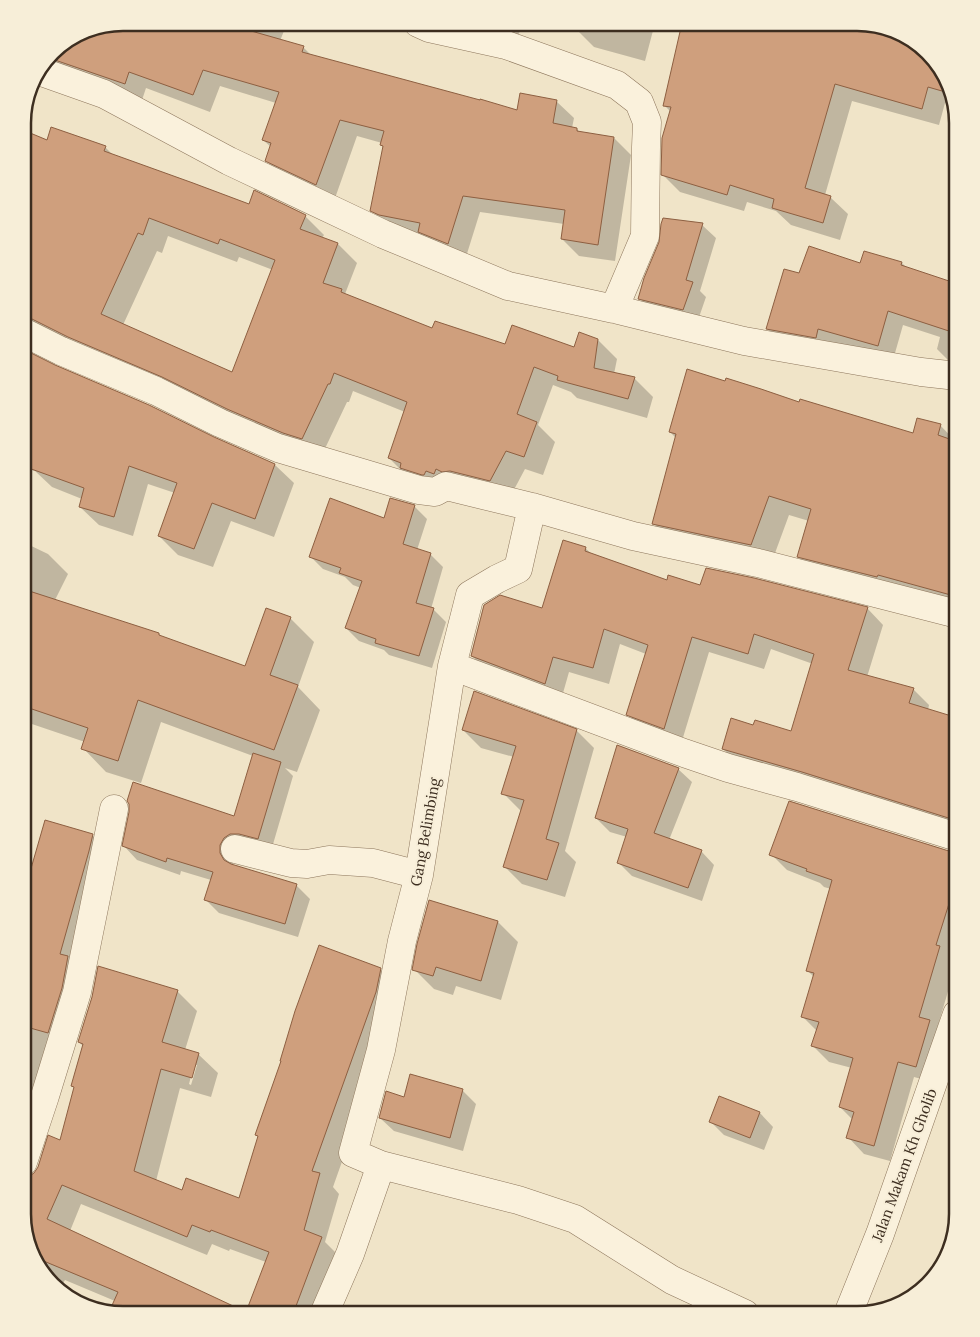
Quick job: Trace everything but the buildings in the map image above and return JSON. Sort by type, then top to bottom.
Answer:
[{"type":"street","points":[[443,31],[506,45],[617,86],[639,102],[647,122],[645,236],[614,309]]},
{"type":"street","points":[[46,74],[104,94],[237,165],[382,234],[508,286],[614,309],[744,341],[921,372],[949,375]]},
{"type":"street","points":[[31,336],[278,448],[419,490],[435,492],[446,486],[532,507],[633,536],[758,563],[949,612]]},
{"type":"street","name":"Gang Belimbing","points":[[380,1165],[353,1153],[382,1050],[402,941],[419,875],[452,666],[470,595],[518,569],[532,507]]},
{"type":"street","points":[[452,666],[710,762],[949,834]]},
{"type":"street","points":[[31,1136],[77,992],[114,809]]},
{"type":"street","points":[[235,849],[291,863],[307,864],[330,860],[373,863],[419,875]]},
{"type":"street","name":"Jalan Makam Kh Gholib","points":[[851,1306],[880,1234],[949,1039]]},
{"type":"street","points":[[327,1306],[350,1254],[380,1165],[518,1200],[575,1219],[672,1280],[728,1306]]}]
